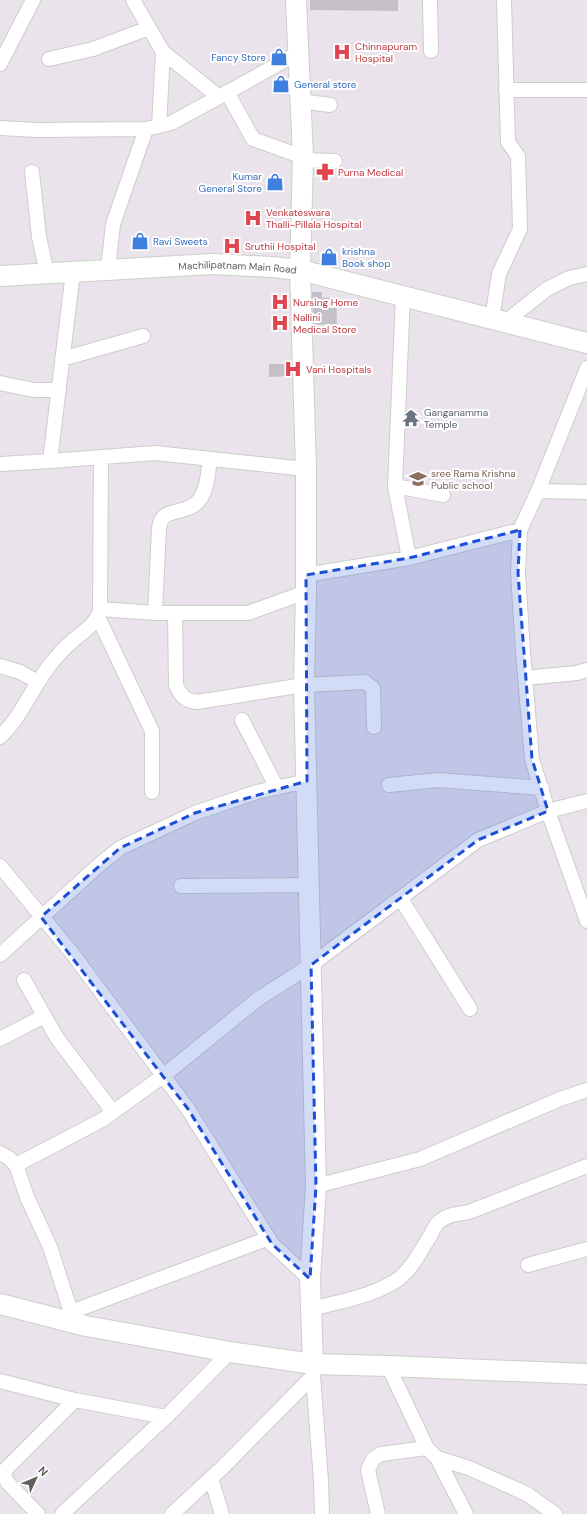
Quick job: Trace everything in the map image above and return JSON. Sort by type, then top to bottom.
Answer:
[{"type":"street","points":[[0,64],[33,0]]},
{"type":"street","points":[[133,0],[163,52],[223,94],[253,138],[302,158],[335,161]]},
{"type":"street","name":"Machilipatnam Main Road","points":[[0,276],[212,264],[300,270],[302,158],[296,0]]},
{"type":"street","points":[[430,0],[431,51]]},
{"type":"street","points":[[498,321],[499,274],[520,229],[518,156],[508,142],[504,0]]},
{"type":"street","points":[[49,59],[93,48],[149,28]]},
{"type":"street","points":[[108,270],[114,224],[152,128],[163,52]]},
{"type":"street","points":[[0,128],[38,130],[152,128],[171,123],[298,53]]},
{"type":"street","points":[[506,90],[587,90]]},
{"type":"street","points":[[300,101],[330,104]]},
{"type":"street","points":[[32,172],[39,237],[47,273]]},
{"type":"street","points":[[322,1514],[313,1370],[310,1279],[316,1186],[304,685],[306,468],[300,270],[587,343]]},
{"type":"street","points":[[50,461],[73,272]]},
{"type":"street","points":[[498,321],[547,289],[569,278],[587,274]]},
{"type":"street","points":[[403,296],[395,486],[409,558]]},
{"type":"street","points":[[62,359],[143,336]]},
{"type":"street","points":[[587,368],[538,491],[520,530],[518,573],[532,759],[548,811],[587,921]]},
{"type":"street","points":[[0,383],[34,390],[58,390]]},
{"type":"street","points":[[0,464],[155,453],[306,468]]},
{"type":"street","points":[[101,457],[99,613],[152,731],[152,792]]},
{"type":"street","points":[[155,613],[159,528],[162,519],[166,515],[189,508],[196,504],[201,498],[205,487],[210,459]]},
{"type":"street","points":[[395,486],[443,495]]},
{"type":"street","points":[[538,491],[587,492]]},
{"type":"street","points":[[99,613],[248,613],[306,584],[520,530]]},
{"type":"street","points":[[0,736],[22,711],[38,682],[52,663],[68,645],[88,629],[99,613]]},
{"type":"street","points":[[174,613],[176,685],[181,695],[189,701],[197,702],[304,685],[365,682],[370,684],[373,688],[374,727]]},
{"type":"street","points":[[0,666],[20,672],[38,682]]},
{"type":"street","points":[[525,678],[577,673],[587,670]]},
{"type":"street","points":[[242,720],[277,788]]},
{"type":"street","points":[[389,785],[438,780],[542,788]]},
{"type":"street","points":[[0,955],[99,865],[120,848],[195,813],[256,792],[307,781]]},
{"type":"street","points":[[16,1165],[102,1120],[163,1076],[258,999],[311,965],[478,840],[548,811],[587,802]]},
{"type":"street","points":[[0,866],[41,918],[72,953],[188,1109],[272,1244],[310,1279]]},
{"type":"street","points":[[181,886],[308,885]]},
{"type":"street","points":[[401,899],[470,1008]]},
{"type":"street","points":[[24,980],[57,1038],[113,1112]]},
{"type":"street","points":[[0,1039],[44,1016]]},
{"type":"street","points":[[316,1186],[420,1159],[560,1099],[587,1090]]},
{"type":"street","points":[[0,1153],[9,1158],[16,1165],[27,1197],[50,1247],[71,1312],[86,1326]]},
{"type":"street","points":[[311,1309],[366,1295],[401,1277],[415,1261],[435,1227],[440,1221],[448,1216],[469,1212],[587,1166]]},
{"type":"street","points":[[71,1312],[269,1238]]},
{"type":"street","points":[[528,1265],[587,1249]]},
{"type":"street","points":[[0,1304],[86,1326],[230,1352],[313,1370],[388,1366],[587,1374]]},
{"type":"street","points":[[62,1514],[166,1417],[230,1352]]},
{"type":"street","points":[[388,1366],[427,1448],[437,1458],[466,1514]]},
{"type":"street","points":[[172,1514],[211,1478],[313,1370]]},
{"type":"street","points":[[0,1381],[75,1400],[166,1417]]},
{"type":"street","points":[[38,1514],[8,1483],[4,1476],[6,1469],[75,1400]]},
{"type":"street","points":[[378,1514],[368,1470],[373,1458],[382,1454],[427,1448]]},
{"type":"street","points":[[437,1458],[469,1468],[527,1494],[555,1514]]},
{"type":"street","points":[[211,1478],[222,1514]]},
{"type":"highlighted area","points":[[520,530],[518,573],[532,759],[548,811],[478,840],[311,965],[316,1186],[310,1279],[272,1244],[188,1109],[41,917],[120,848],[195,813],[307,781],[306,575],[409,558]]},
{"type":"building","points":[[310,0],[398,0],[398,11],[310,10]]},
{"type":"building","points":[[312,292],[322,292],[322,298],[336,297],[337,324],[313,325]]},
{"type":"building","points":[[269,364],[291,364],[292,376],[269,377]]},
{"type":"place","name":"Chinnapuram Hospital","points":[[342,52]]},
{"type":"place","name":"Fancy Store","points":[[279,57]]},
{"type":"place","name":"General store","points":[[281,84]]},
{"type":"place","name":"Purna Medical","points":[[325,172]]},
{"type":"place","name":"Kumar General Store","points":[[275,182]]},
{"type":"place","name":"Venkateswara Thalli-Pillala Hospital","points":[[253,218]]},
{"type":"place","name":"Ravi Sweets","points":[[140,241]]},
{"type":"place","name":"Sruthii Hospital","points":[[232,246]]},
{"type":"place","name":"krishna Book shop","points":[[329,257]]},
{"type":"place","name":"Nursing Home","points":[[280,302]]},
{"type":"place","name":"Nallini Medical Store","points":[[280,323]]},
{"type":"place","name":"Vani Hospitals","points":[[293,369]]},
{"type":"place","name":"Ganganamma Temple","points":[[411,418]]},
{"type":"place","name":"sree Rama Krishna Public school","points":[[418,479]]}]
